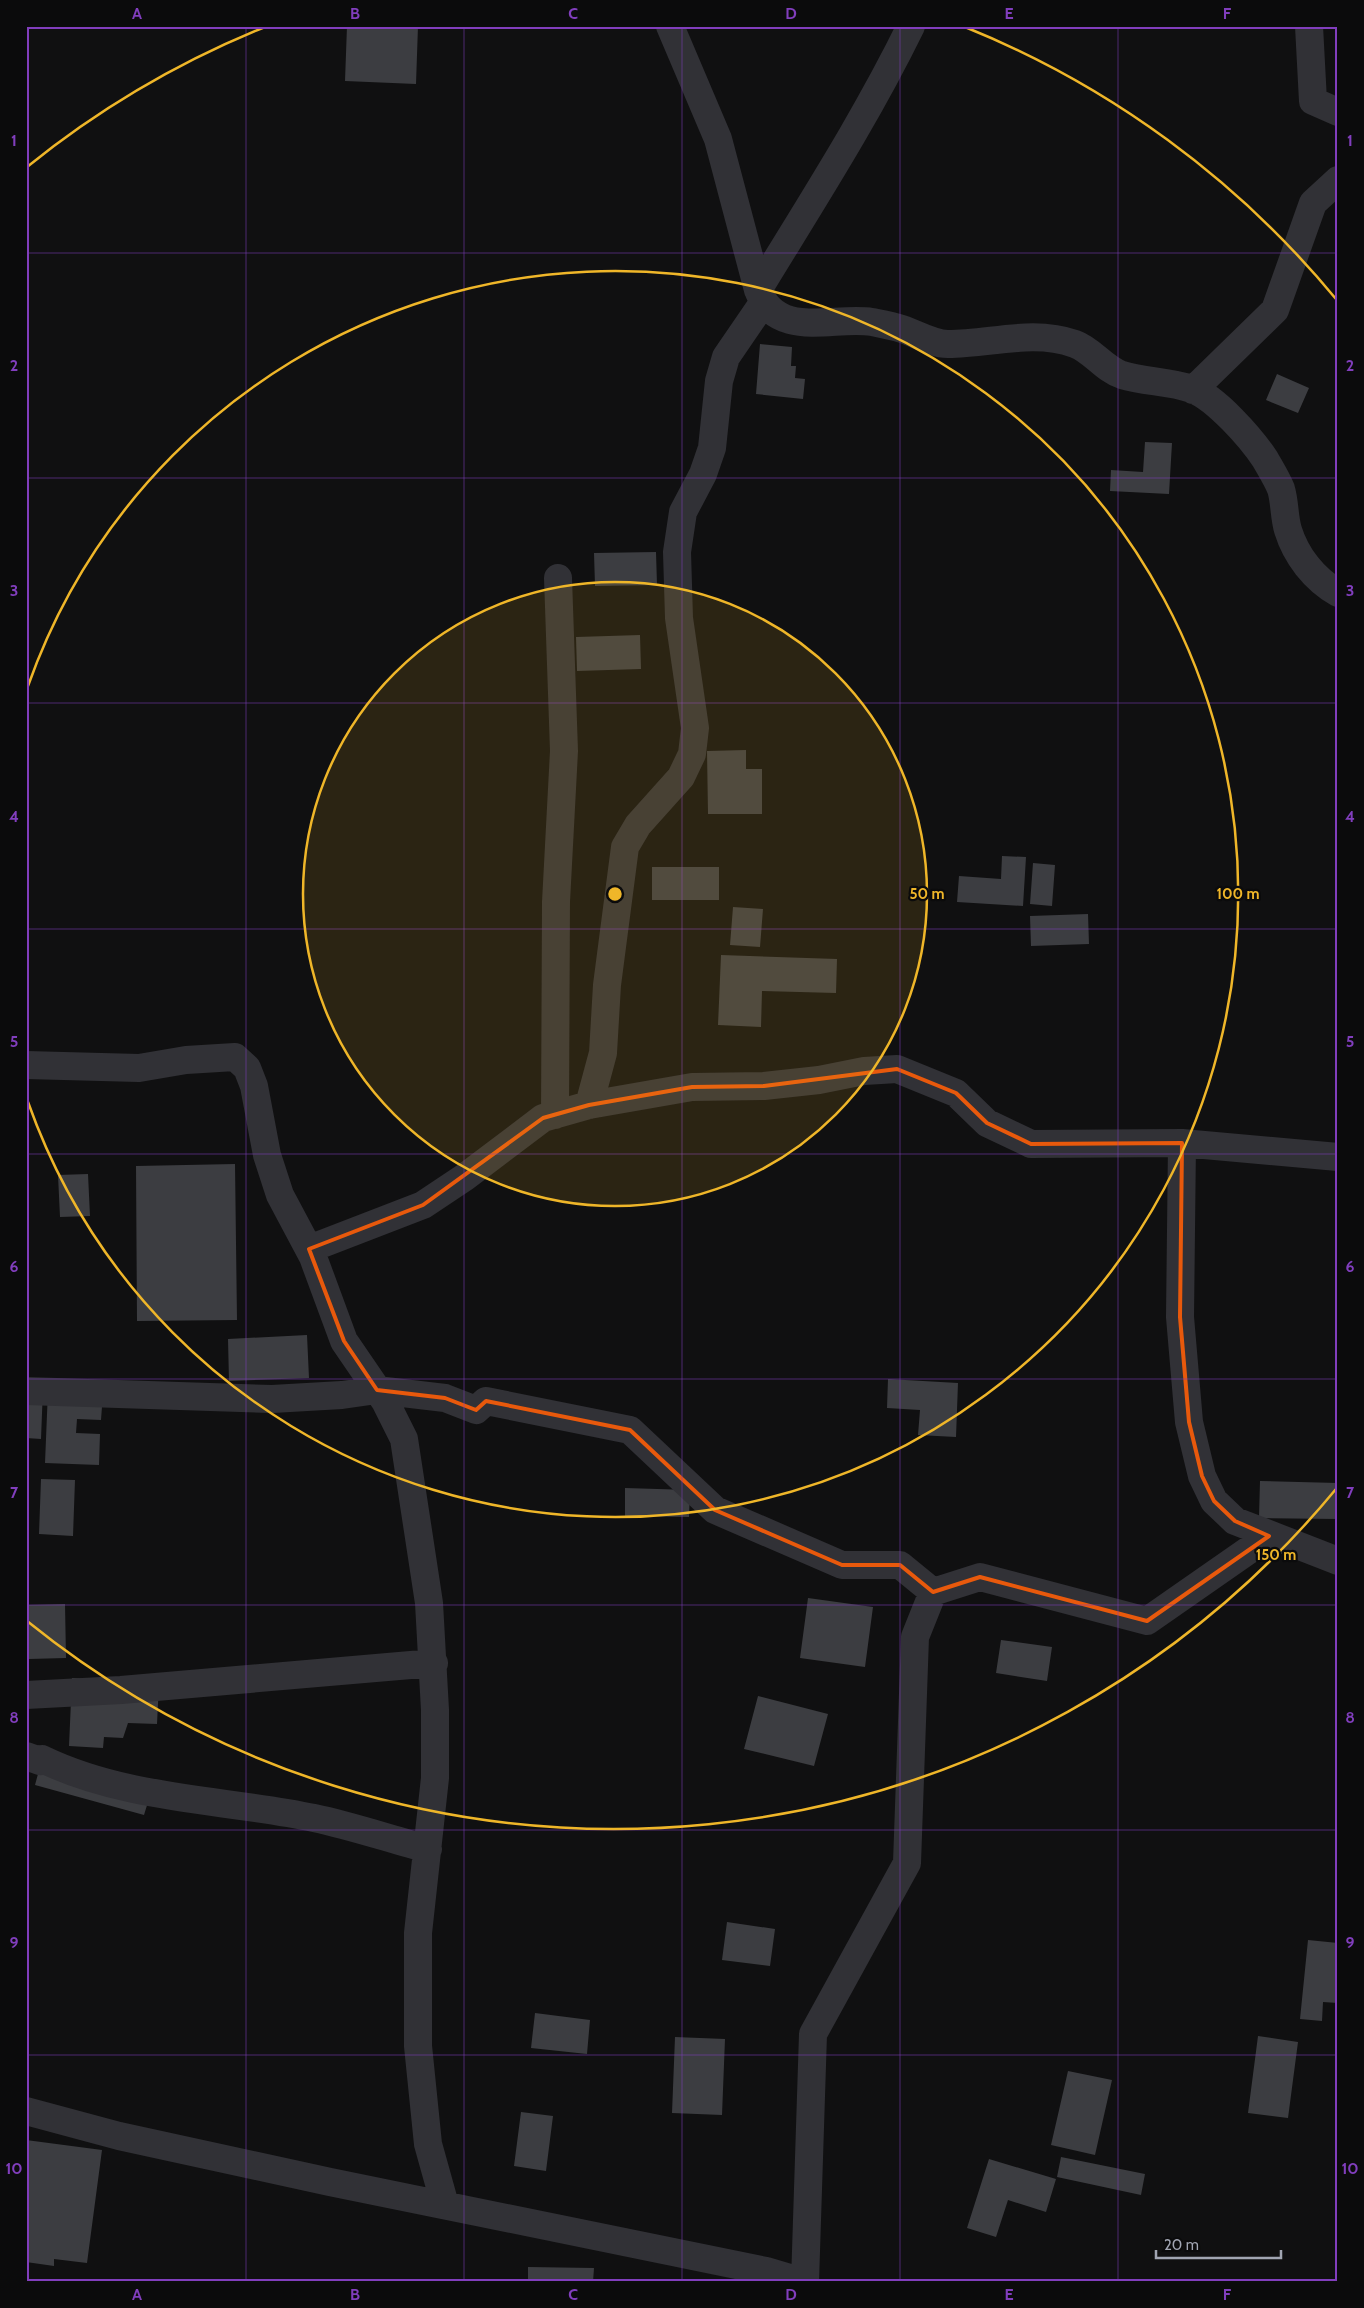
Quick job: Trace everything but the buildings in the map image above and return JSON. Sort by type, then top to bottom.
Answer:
[{"type":"street","points":[[670,26],[718,139],[761,297],[774,312],[797,322],[870,322],[902,329],[920,337],[945,344],[970,344],[1010,337],[1050,337],[1077,344],[1120,374],[1193,390],[1217,403],[1264,458],[1281,490],[1288,530],[1303,563],[1328,587],[1338,593]]},
{"type":"street","points":[[589,1105],[602,1053],[607,985],[625,847],[638,824],[681,777],[692,754],[695,728],[679,618],[677,552],[683,512],[703,474],[712,448],[719,381],[726,357],[886,77],[911,26]]},
{"type":"street","points":[[1308,26],[1314,101],[1338,112]]},
{"type":"street","points":[[1193,390],[1275,310],[1314,203],[1338,180]]},
{"type":"street","points":[[555,1115],[556,902],[564,752],[564,705],[560,665],[558,578]]},
{"type":"street","points":[[26,1065],[139,1068],[186,1060],[235,1058],[247,1068],[254,1086],[268,1155],[280,1195],[309,1249],[344,1341],[385,1401],[404,1439],[430,1603],[434,1663],[435,1778],[418,1934],[418,2046],[428,2144],[445,2205]]},
{"type":"street","points":[[309,1249],[422,1205],[465,1177],[543,1118],[589,1105],[692,1087],[764,1086],[818,1080],[864,1071],[897,1069],[956,1093],[987,1123],[1031,1144],[1182,1143],[1338,1157]]},
{"type":"street","points":[[1182,1143],[1180,1317],[1189,1422],[1202,1476],[1214,1501],[1235,1521],[1269,1536],[1338,1561]]},
{"type":"street","points":[[26,1391],[272,1399],[342,1395],[377,1390],[445,1398],[476,1410],[486,1401],[630,1430],[715,1510],[842,1566],[900,1566],[933,1592]]},
{"type":"street","points":[[933,1592],[980,1577],[1147,1621],[1269,1536]]},
{"type":"street","points":[[26,2112],[129,2138],[445,2205],[727,2272],[766,2270],[804,2282],[813,2034],[907,1862],[915,1637],[933,1592]]},
{"type":"street","points":[[26,1695],[121,1690],[434,1663]]},
{"type":"street","points":[[26,1756],[40,1761],[42,1759],[64,1770],[119,1787],[314,1818],[428,1849]]},
{"type":"highlighted area","points":[[897,1069],[956,1093],[987,1123],[1031,1144],[1182,1143],[1180,1317],[1189,1422],[1202,1476],[1214,1501],[1235,1521],[1269,1536],[1147,1621],[980,1577],[933,1592],[900,1565],[842,1565],[715,1510],[630,1430],[486,1401],[476,1410],[445,1398],[377,1390],[344,1341],[309,1249],[423,1205],[543,1118],[589,1105],[692,1087],[764,1086]]}]
